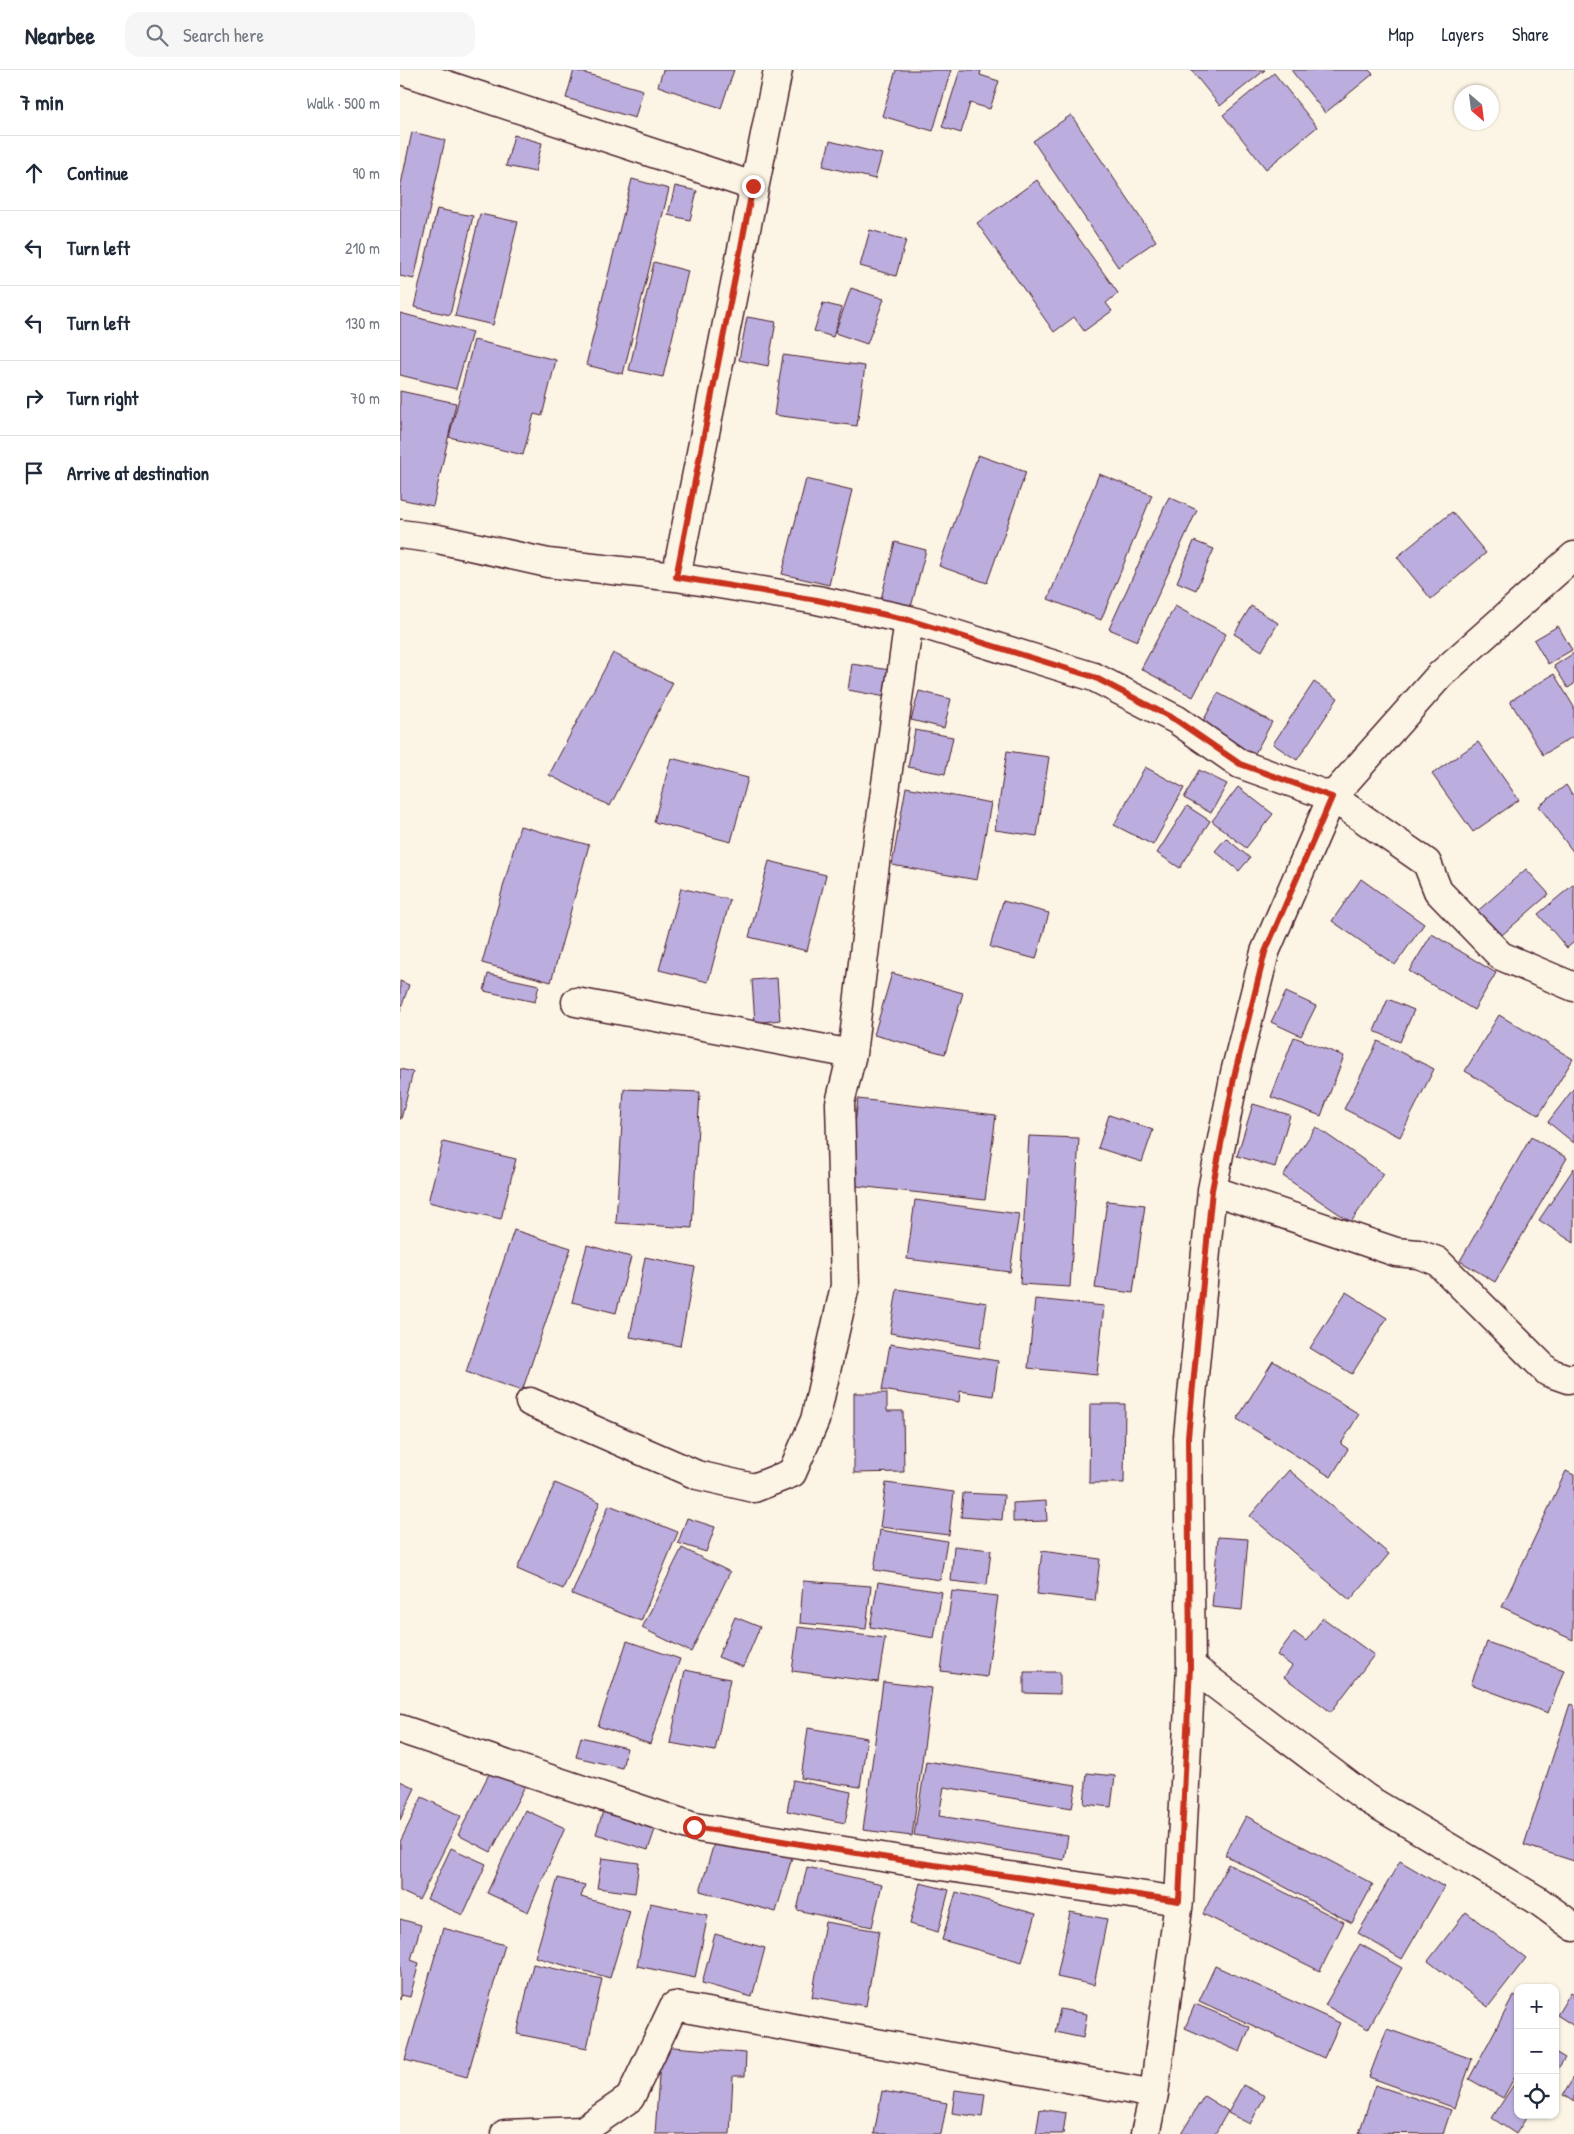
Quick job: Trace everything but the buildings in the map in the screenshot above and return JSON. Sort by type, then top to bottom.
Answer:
[{"type":"street","points":[[401,70],[753,186]]},
{"type":"street","points":[[676,577],[753,186],[778,70]]},
{"type":"street","points":[[400,534],[438,539],[548,563],[676,577],[817,600],[909,620],[1094,677],[1176,720],[1240,764],[1332,797],[1427,863],[1438,891],[1501,956],[1574,987]]},
{"type":"street","points":[[1145,2134],[1154,2094],[1179,1901],[1190,1666],[1188,1437],[1212,1190],[1235,1073],[1265,952],[1332,797],[1440,675],[1574,556]]},
{"type":"street","points":[[530,1402],[697,1475],[754,1488],[792,1473],[815,1420],[845,1286],[840,1103],[852,1054],[876,855],[909,620]]},
{"type":"street","points":[[576,1002],[852,1054]]},
{"type":"street","points":[[1212,1190],[1396,1252],[1418,1254],[1437,1261],[1548,1372],[1572,1380]]},
{"type":"street","points":[[1190,1666],[1366,1798],[1537,1900],[1574,1927]]},
{"type":"street","points":[[400,1729],[694,1827],[1179,1901]]},
{"type":"street","points":[[505,2134],[582,2131],[630,2098],[674,2006],[1154,2094]]},
{"type":"route","points":[[694,1827],[1179,1901],[1190,1666],[1188,1437],[1212,1190],[1235,1073],[1265,952],[1332,797],[1240,764],[1176,720],[1094,677],[909,620],[817,600],[676,577],[753,186]]}]
